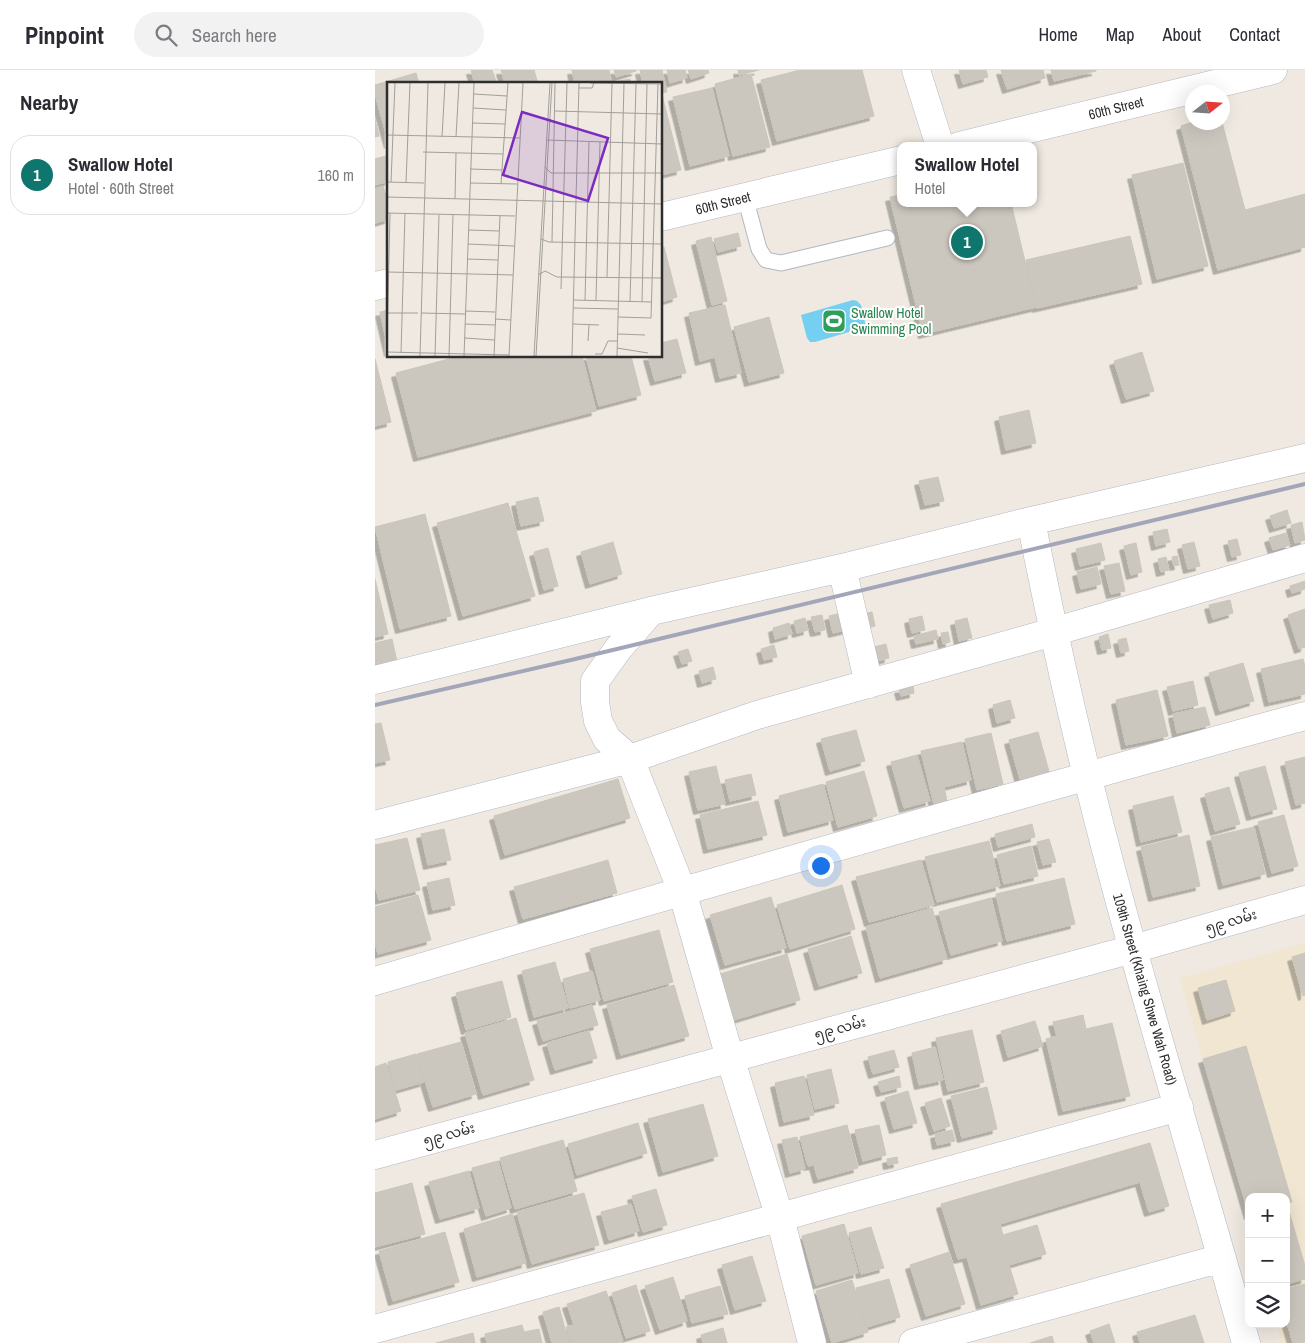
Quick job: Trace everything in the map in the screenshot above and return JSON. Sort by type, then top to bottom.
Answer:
[{"type":"street","points":[[917,70],[940,142]]},
{"type":"street","name":"60th Street","points":[[976,142],[1273,70]]},
{"type":"street","name":"60th Street","points":[[663,217],[897,161]]},
{"type":"street","points":[[375,680],[651,611],[842,568],[1031,521],[1305,458]]},
{"type":"street","name":"109th Street (Khaing Shwe Wah Road)","points":[[1031,521],[1053,632],[1087,776],[1133,949],[1246,1343]]},
{"type":"street","points":[[375,826],[630,758],[757,715],[1053,632],[1305,558]]},
{"type":"street","points":[[842,568],[869,684]]},
{"type":"street","points":[[651,611],[617,649],[595,681],[595,702],[598,721],[607,738],[630,758],[682,891],[730,1058],[780,1218],[811,1343]]},
{"type":"street","points":[[375,981],[682,891],[1305,716]]},
{"type":"street","name":"၅၉ လမ်း","points":[[375,1155],[1133,949],[1305,900]]},
{"type":"street","points":[[375,1329],[1179,1107]]},
{"type":"street","points":[[913,1343],[1222,1258]]},
{"type":"lane","points":[[745,197],[759,249],[766,260],[781,263],[887,238]]},
{"type":"shaded area","points":[[1305,943],[1305,1343],[1282,1343],[1278,1328],[1290,1328],[1290,1193],[1245,1193],[1245,1211],[1180,978]]},
{"type":"water","name":"Swallow Hotel Swimming Pool","points":[[853,300],[861,305],[866,327],[810,342],[807,338],[801,315]]},
{"type":"building","points":[[471,70],[492,70],[496,82],[474,82]]},
{"type":"building","points":[[501,70],[534,70],[537,82],[504,82]]},
{"type":"building","points":[[572,70],[609,70],[612,82],[575,82]]},
{"type":"building","points":[[614,70],[636,70],[636,71],[616,77]]},
{"type":"building","points":[[640,70],[662,70],[667,92],[663,93],[663,82],[643,82]]},
{"type":"building","points":[[667,70],[685,70],[687,78],[670,83]]},
{"type":"building","points":[[688,70],[708,70],[709,73],[691,79]]},
{"type":"building","points":[[738,70],[759,70],[739,75]]},
{"type":"building","points":[[800,70],[862,70],[874,116],[777,141],[761,80]]},
{"type":"building","points":[[959,70],[986,70],[988,77],[963,84]]},
{"type":"building","points":[[1001,70],[1043,70],[1045,78],[1007,89]]},
{"type":"building","points":[[1051,70],[1096,70],[1096,71],[1054,81]]},
{"type":"building","points":[[416,73],[418,82],[387,82],[387,137],[375,94],[375,85]]},
{"type":"building","points":[[751,74],[770,147],[733,156],[715,84]]},
{"type":"building","points":[[630,79],[631,82],[614,82]]},
{"type":"building","points":[[712,88],[729,156],[690,166],[673,97]]},
{"type":"building","points":[[663,99],[681,170],[663,174]]},
{"type":"building","points":[[375,120],[379,136],[375,137]]},
{"type":"building","points":[[1185,125],[1185,130],[1224,130],[1245,210],[1305,194],[1305,247],[1218,270],[1181,126]]},
{"type":"building","points":[[387,156],[387,182],[375,185],[375,159]]},
{"type":"building","points":[[1183,163],[1208,266],[1157,279],[1132,175]]},
{"type":"building","points":[[383,186],[387,199],[387,220],[375,223],[375,189]]},
{"type":"building","points":[[897,196],[897,207],[1012,207],[1036,307],[923,334],[890,197]]},
{"type":"building","points":[[738,233],[741,246],[718,252],[714,239]]},
{"type":"building","points":[[1130,236],[1142,284],[1037,308],[1026,260]]},
{"type":"building","points":[[711,237],[727,301],[712,305],[696,241]]},
{"type":"building","points":[[663,247],[677,297],[663,301]]},
{"type":"building","points":[[725,305],[741,373],[720,378],[715,357],[700,361],[689,313]]},
{"type":"building","points":[[387,310],[387,343],[380,312]]},
{"type":"building","points":[[769,317],[784,373],[749,382],[734,327]]},
{"type":"building","points":[[677,339],[686,373],[655,381],[649,358],[663,358],[663,342]]},
{"type":"building","points":[[1142,352],[1154,391],[1126,399],[1114,361]]},
{"type":"building","points":[[452,358],[583,358],[596,411],[418,457],[396,373]]},
{"type":"building","points":[[587,358],[632,358],[641,395],[599,406]]},
{"type":"building","points":[[375,359],[391,422],[375,426]]},
{"type":"building","points":[[1029,410],[1036,443],[1006,450],[999,417]]},
{"type":"building","points":[[938,477],[944,501],[925,505],[919,481]]},
{"type":"building","points":[[538,497],[544,521],[521,526],[516,502]]},
{"type":"building","points":[[508,503],[535,596],[463,616],[437,523]]},
{"type":"building","points":[[1287,510],[1291,523],[1274,528],[1270,516]]},
{"type":"building","points":[[425,514],[451,616],[400,629],[375,527]]},
{"type":"building","points":[[1302,522],[1305,540],[1295,543],[1291,525]]},
{"type":"building","points":[[1167,529],[1170,542],[1156,546],[1153,532]]},
{"type":"building","points":[[1286,533],[1290,545],[1273,550],[1269,538]]},
{"type":"building","points":[[1237,539],[1241,555],[1232,557],[1228,541]]},
{"type":"building","points":[[613,542],[622,574],[590,584],[581,552]]},
{"type":"building","points":[[1194,542],[1200,566],[1188,569],[1182,545]]},
{"type":"building","points":[[1101,543],[1105,560],[1080,566],[1076,549]]},
{"type":"building","points":[[1136,543],[1142,572],[1131,575],[1124,546]]},
{"type":"building","points":[[548,548],[558,586],[544,590],[534,552]]},
{"type":"building","points":[[1177,556],[1179,565],[1174,566],[1172,557]]},
{"type":"building","points":[[1166,557],[1169,570],[1161,572],[1158,559]]},
{"type":"building","points":[[1119,563],[1125,591],[1111,594],[1104,566]]},
{"type":"building","points":[[1097,567],[1101,584],[1081,589],[1077,572]]},
{"type":"building","points":[[375,579],[388,634],[375,637]]},
{"type":"building","points":[[1305,581],[1305,589],[1292,593],[1290,586]]},
{"type":"building","points":[[1230,600],[1233,613],[1213,619],[1209,605]]},
{"type":"building","points":[[1305,609],[1305,647],[1299,649],[1288,615]]},
{"type":"building","points":[[845,612],[849,629],[833,633],[829,616]]},
{"type":"building","points":[[872,612],[875,626],[863,629],[859,615]]},
{"type":"building","points":[[822,615],[825,630],[815,632],[811,617]]},
{"type":"building","points":[[922,616],[925,630],[912,633],[909,619]]},
{"type":"building","points":[[805,618],[808,630],[797,633],[794,621]]},
{"type":"building","points":[[967,618],[972,638],[959,641],[955,621]]},
{"type":"building","points":[[789,623],[792,634],[775,639],[773,628]]},
{"type":"building","points":[[936,630],[938,639],[916,644],[914,636]]},
{"type":"building","points":[[948,632],[950,642],[943,644],[941,633]]},
{"type":"building","points":[[1108,634],[1111,648],[1102,650],[1099,637]]},
{"type":"building","points":[[1126,638],[1129,651],[1121,653],[1118,640]]},
{"type":"building","points":[[392,639],[398,666],[377,671],[375,643]]},
{"type":"building","points":[[886,644],[889,658],[869,663],[866,649]]},
{"type":"building","points":[[774,645],[777,657],[764,660],[761,649]]},
{"type":"building","points":[[688,649],[692,661],[682,664],[678,652]]},
{"type":"building","points":[[1303,659],[1305,666],[1305,694],[1269,702],[1261,669]]},
{"type":"building","points":[[1243,663],[1254,701],[1220,711],[1209,673]]},
{"type":"building","points":[[713,667],[716,679],[702,683],[699,671]]},
{"type":"building","points":[[1193,681],[1198,705],[1173,711],[1167,687]]},
{"type":"building","points":[[913,686],[914,693],[901,696],[899,689]]},
{"type":"building","points":[[1157,690],[1168,736],[1126,745],[1116,700]]},
{"type":"building","points":[[1010,700],[1015,718],[997,723],[993,705]]},
{"type":"building","points":[[1205,707],[1210,725],[1177,733],[1173,714]]},
{"type":"building","points":[[381,723],[390,760],[375,763],[375,724]]},
{"type":"building","points":[[856,730],[865,761],[830,771],[821,739]]},
{"type":"building","points":[[1038,732],[1050,775],[1021,783],[1009,740]]},
{"type":"building","points":[[991,733],[1003,784],[977,790],[965,739]]},
{"type":"building","points":[[962,742],[971,780],[944,787],[947,801],[934,804],[921,751]]},
{"type":"building","points":[[917,755],[930,801],[904,808],[891,762]]},
{"type":"building","points":[[1305,757],[1305,803],[1296,805],[1285,762]]},
{"type":"building","points":[[716,766],[725,804],[698,810],[689,772]]},
{"type":"building","points":[[1265,766],[1277,809],[1251,816],[1239,773]]},
{"type":"building","points":[[864,771],[877,816],[838,827],[826,782]]},
{"type":"building","points":[[751,774],[756,795],[730,801],[725,780]]},
{"type":"building","points":[[618,779],[630,818],[505,855],[494,816]]},
{"type":"building","points":[[823,784],[833,820],[788,832],[779,796]]},
{"type":"building","points":[[1229,787],[1240,824],[1215,831],[1205,794]]},
{"type":"building","points":[[1173,796],[1182,832],[1141,842],[1133,806]]},
{"type":"building","points":[[758,801],[767,835],[708,849],[700,815]]},
{"type":"building","points":[[1284,815],[1298,866],[1272,873],[1258,822]]},
{"type":"building","points":[[1032,824],[1035,837],[998,847],[995,834]]},
{"type":"building","points":[[1254,827],[1265,874],[1223,885],[1211,837]]},
{"type":"building","points":[[444,829],[451,860],[428,865],[421,834]]},
{"type":"building","points":[[1189,835],[1200,886],[1153,897],[1141,847]]},
{"type":"building","points":[[407,838],[420,890],[379,900],[375,885],[375,845]]},
{"type":"building","points":[[1049,839],[1056,862],[1043,865],[1037,842]]},
{"type":"building","points":[[989,841],[1000,886],[937,902],[925,857]]},
{"type":"building","points":[[1031,846],[1038,876],[1004,884],[997,855]]},
{"type":"building","points":[[608,860],[617,893],[523,919],[514,887]]},
{"type":"building","points":[[921,860],[934,905],[869,922],[856,877]]},
{"type":"building","points":[[449,878],[455,905],[433,910],[427,883]]},
{"type":"building","points":[[1064,878],[1075,924],[1007,941],[996,894]]},
{"type":"building","points":[[842,885],[855,929],[790,949],[777,905]]},
{"type":"building","points":[[418,895],[431,940],[378,954],[375,942],[375,907]]},
{"type":"building","points":[[771,897],[786,948],[725,965],[710,915]]},
{"type":"building","points":[[991,898],[1002,941],[951,955],[939,912]]},
{"type":"building","points":[[932,908],[947,959],[880,978],[866,927]]},
{"type":"building","points":[[659,930],[673,982],[604,1001],[590,949]]},
{"type":"building","points":[[851,936],[862,973],[819,986],[808,949]]},
{"type":"building","points":[[1305,953],[1305,995],[1303,996],[1292,957]]},
{"type":"building","points":[[787,954],[800,1000],[734,1020],[720,974]]},
{"type":"building","points":[[555,962],[568,1008],[534,1017],[522,971]]},
{"type":"building","points":[[592,971],[600,1000],[570,1008],[563,979]]},
{"type":"building","points":[[1226,980],[1235,1011],[1207,1020],[1198,988]]},
{"type":"building","points":[[502,981],[511,1017],[466,1030],[456,993]]},
{"type":"building","points":[[674,985],[689,1036],[621,1055],[607,1005]]},
{"type":"building","points":[[592,1005],[598,1025],[543,1041],[537,1021]]},
{"type":"building","points":[[1083,1015],[1086,1029],[1112,1023],[1130,1096],[1063,1111],[1046,1039],[1057,1036],[1053,1022]]},
{"type":"building","points":[[516,1018],[534,1080],[483,1095],[465,1033]]},
{"type":"building","points":[[1035,1021],[1043,1046],[1008,1057],[1001,1031]]},
{"type":"building","points":[[972,1030],[984,1082],[948,1091],[936,1038]]},
{"type":"building","points":[[589,1031],[597,1058],[555,1070],[547,1043]]},
{"type":"building","points":[[461,1042],[476,1094],[433,1107],[417,1054]]},
{"type":"building","points":[[1246,1046],[1289,1193],[1245,1193],[1245,1201],[1203,1059]]},
{"type":"building","points":[[935,1047],[943,1080],[919,1085],[912,1053]]},
{"type":"building","points":[[894,1050],[899,1067],[873,1074],[868,1057]]},
{"type":"building","points":[[416,1054],[424,1082],[396,1090],[388,1062]]},
{"type":"building","points":[[386,1063],[401,1111],[375,1119],[375,1067]]},
{"type":"building","points":[[831,1069],[839,1103],[815,1109],[807,1075]]},
{"type":"building","points":[[804,1076],[814,1115],[784,1122],[775,1083]]},
{"type":"building","points":[[899,1076],[901,1087],[881,1092],[878,1082]]},
{"type":"building","points":[[987,1087],[997,1129],[962,1138],[951,1096]]},
{"type":"building","points":[[908,1091],[917,1123],[894,1129],[885,1098]]},
{"type":"building","points":[[941,1098],[950,1126],[934,1131],[925,1103]]},
{"type":"building","points":[[703,1104],[718,1156],[663,1172],[648,1119]]},
{"type":"building","points":[[638,1123],[647,1153],[577,1175],[568,1144]]},
{"type":"building","points":[[847,1125],[858,1168],[818,1179],[814,1165],[808,1166],[800,1137]]},
{"type":"building","points":[[879,1125],[886,1155],[863,1161],[855,1130]]},
{"type":"building","points":[[952,1130],[955,1141],[937,1145],[935,1134]]},
{"type":"building","points":[[797,1137],[805,1169],[790,1173],[782,1140]]},
{"type":"building","points":[[563,1140],[577,1191],[515,1209],[500,1158]]},
{"type":"building","points":[[1150,1143],[1169,1206],[1149,1212],[1140,1182],[1000,1224],[1003,1235],[1037,1225],[1046,1254],[1009,1265],[1018,1294],[981,1305],[967,1257],[958,1259],[941,1204]]},
{"type":"building","points":[[897,1157],[898,1163],[888,1165],[887,1159]]},
{"type":"building","points":[[498,1161],[511,1208],[486,1216],[472,1168]]},
{"type":"building","points":[[469,1171],[479,1208],[440,1219],[429,1182]]},
{"type":"building","points":[[412,1183],[425,1234],[375,1247],[375,1193]]},
{"type":"building","points":[[656,1189],[667,1225],[643,1232],[632,1196]]},
{"type":"building","points":[[584,1193],[599,1245],[532,1264],[517,1212]]},
{"type":"building","points":[[631,1204],[639,1231],[609,1240],[601,1212]]},
{"type":"building","points":[[512,1214],[526,1263],[477,1277],[464,1229]]},
{"type":"building","points":[[1290,1215],[1305,1266],[1305,1279],[1290,1283]]},
{"type":"building","points":[[844,1224],[858,1273],[816,1285],[802,1236]]},
{"type":"building","points":[[871,1227],[884,1268],[861,1274],[849,1233]]},
{"type":"building","points":[[445,1232],[459,1282],[393,1301],[379,1251]]},
{"type":"building","points":[[949,1252],[965,1304],[926,1316],[910,1265]]},
{"type":"building","points":[[752,1256],[766,1301],[735,1310],[722,1265]]},
{"type":"building","points":[[673,1277],[687,1321],[660,1330],[645,1286]]},
{"type":"building","points":[[889,1279],[900,1317],[867,1327],[856,1288]]},
{"type":"building","points":[[852,1280],[868,1332],[832,1343],[816,1291]]},
{"type":"building","points":[[1305,1284],[1305,1342],[1293,1343],[1288,1328],[1290,1328],[1290,1288]]},
{"type":"building","points":[[636,1285],[650,1331],[626,1338],[612,1293]]},
{"type":"building","points":[[720,1286],[728,1314],[692,1323],[685,1296]]},
{"type":"building","points":[[606,1291],[623,1341],[616,1343],[571,1343],[566,1327],[574,1325],[567,1304]]},
{"type":"building","points":[[559,1307],[569,1343],[552,1343],[543,1312]]},
{"type":"building","points":[[1195,1315],[1204,1343],[1140,1343],[1137,1332]]},
{"type":"building","points":[[1109,1324],[1115,1343],[1094,1343],[1090,1331]]},
{"type":"building","points":[[522,1325],[524,1332],[539,1329],[542,1343],[487,1343],[485,1334]]},
{"type":"building","points":[[723,1328],[727,1343],[703,1343],[701,1335]]},
{"type":"building","points":[[473,1333],[475,1343],[436,1343]]},
{"type":"building","points":[[1052,1336],[1054,1343],[1030,1343]]},
{"type":"railway","points":[[375,705],[571,660],[1305,484]]},
{"type":"place","name":"Swallow Hotel","points":[[967,242]]},
{"type":"place","name":"Swallow Hotel Swimming Pool","points":[[834,321]]}]
